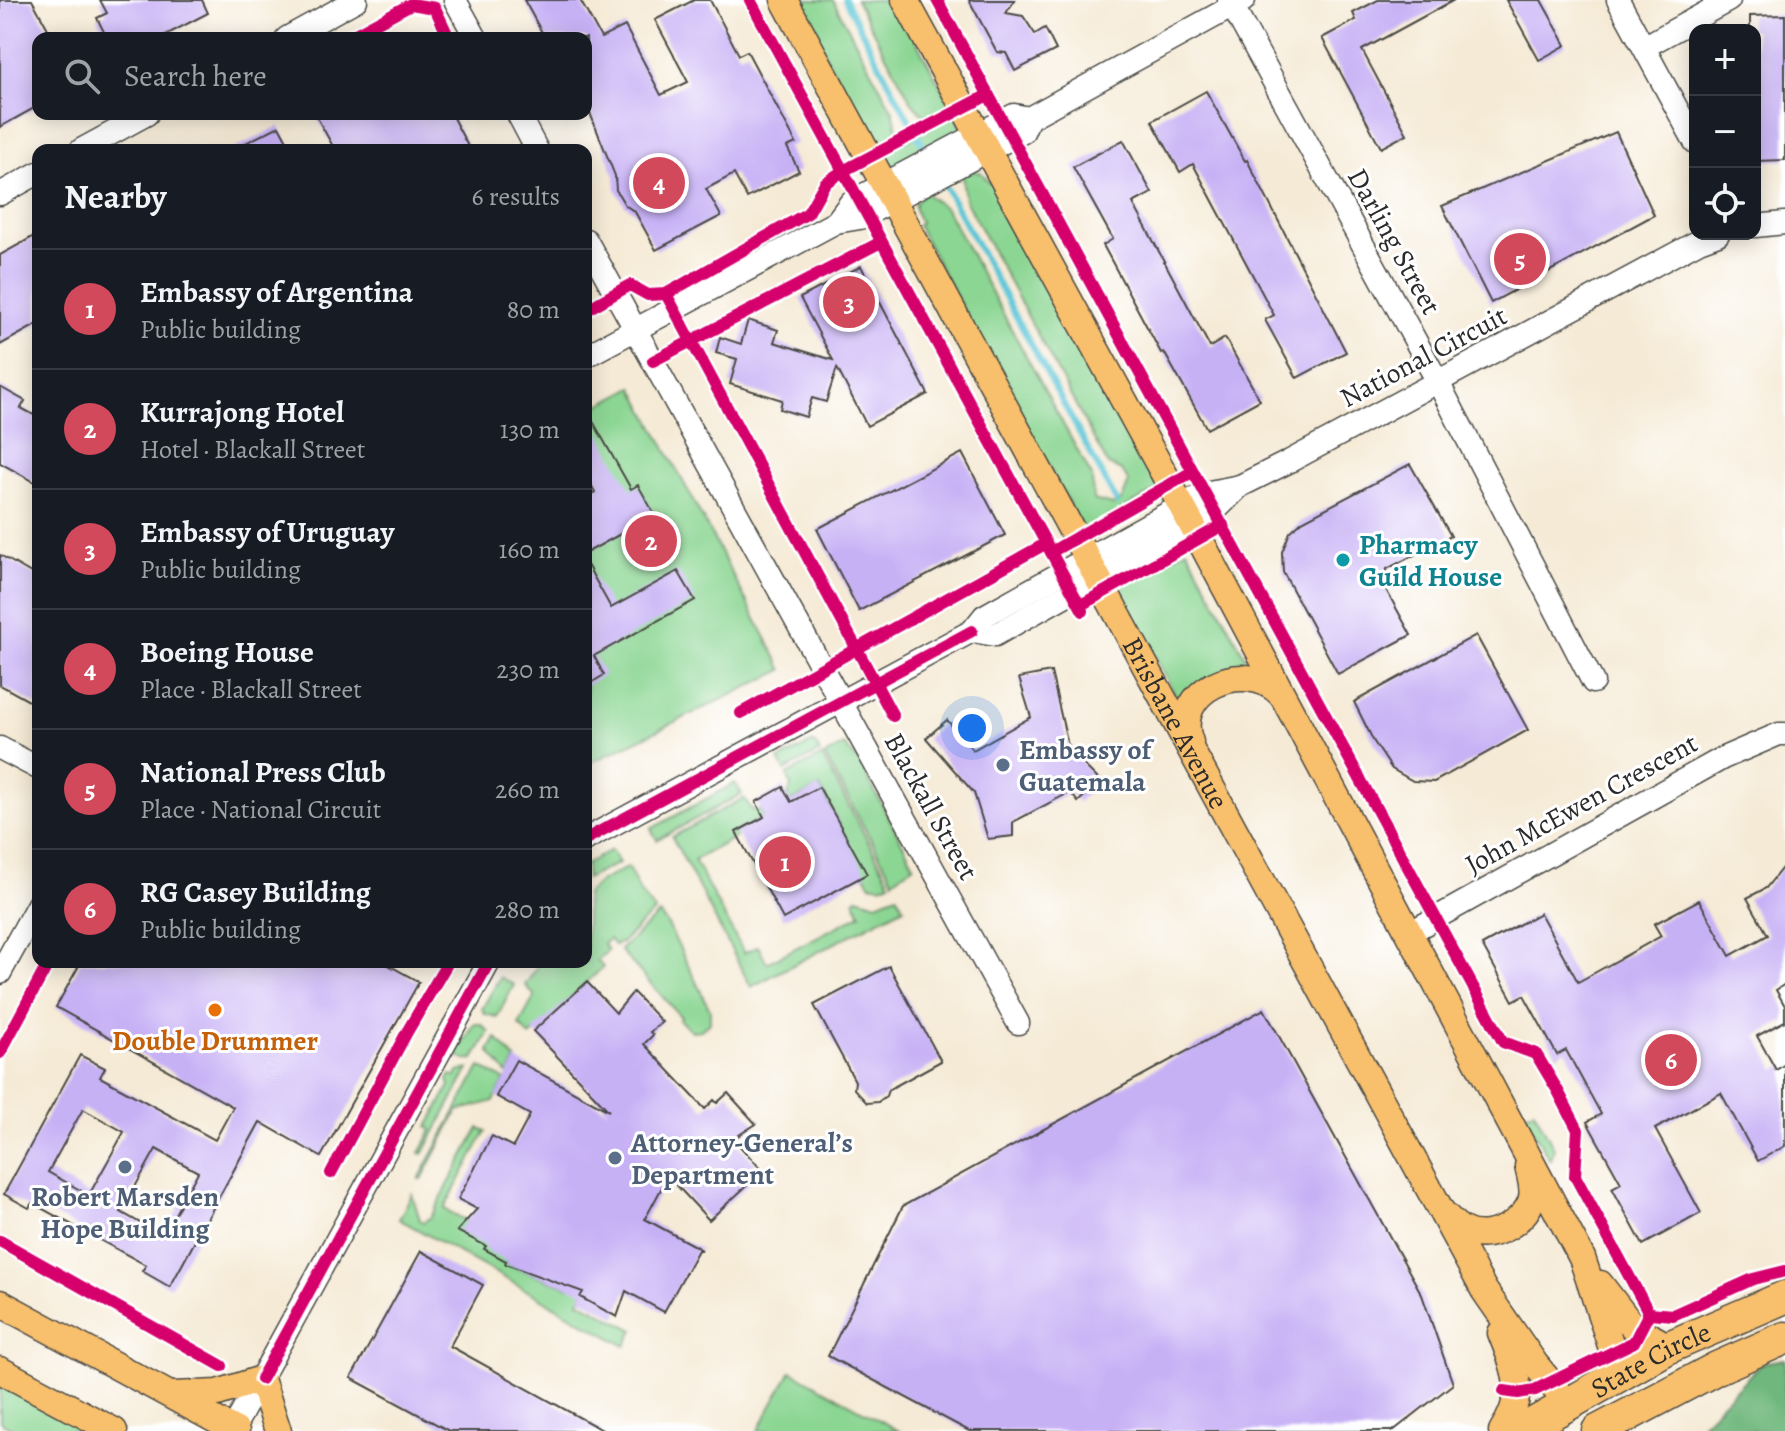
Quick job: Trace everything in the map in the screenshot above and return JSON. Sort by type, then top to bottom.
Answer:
[{"type":"highway","name":"State Circle","points":[[1521,1431],[1669,1347],[1785,1297]]},
{"type":"highway","name":"State Circle","points":[[1598,1431],[1717,1368],[1785,1338]]},
{"type":"highway","points":[[1620,1373],[1633,1411]]},
{"type":"highway","name":"Brisbane Avenue","points":[[1567,1403],[1586,1431]]},
{"type":"main road","name":"Brisbane Avenue","points":[[784,0],[1484,1290],[1530,1357],[1567,1403]]},
{"type":"main road","points":[[905,0],[1186,515],[1582,1258],[1628,1322],[1669,1347]]},
{"type":"main road","points":[[1194,752],[1188,736],[1189,718],[1196,701],[1208,688],[1233,677],[1251,677],[1268,683],[1282,695]]},
{"type":"main road","points":[[1441,1211],[1463,1231],[1473,1234],[1491,1233],[1515,1221],[1527,1208],[1532,1194],[1525,1151]]},
{"type":"main road","points":[[1582,1258],[1620,1373]]},
{"type":"main road","points":[[1484,1290],[1515,1370],[1518,1386],[1515,1407],[1502,1431]]},
{"type":"main road","points":[[0,1303],[234,1430]]},
{"type":"main road","points":[[0,1370],[114,1431]]},
{"type":"main road","points":[[169,1395],[218,1393],[261,1379],[278,1431]]},
{"type":"street","points":[[298,32],[356,0]]},
{"type":"street","points":[[455,0],[473,32]]},
{"type":"street","points":[[1618,0],[1689,131]]},
{"type":"street","points":[[1644,47],[1729,0]]},
{"type":"street","points":[[592,353],[836,222],[860,218],[889,192],[983,143],[1014,115],[1029,118],[1235,2]]},
{"type":"street","name":"Darling Street","points":[[1235,2],[1438,382],[1593,682]]},
{"type":"street","points":[[92,144],[136,120]]},
{"type":"street","points":[[521,120],[534,144]]},
{"type":"street","points":[[0,194],[32,176]]},
{"type":"street","points":[[1761,225],[1785,223]]},
{"type":"street","name":"National Circuit","points":[[592,836],[972,631],[984,616],[1093,567],[1186,515],[1204,493],[1240,486],[1702,240]]},
{"type":"street","name":"Blackall Street","points":[[592,251],[1018,1023]]},
{"type":"street","name":"John McEwen Crescent","points":[[1409,933],[1723,758],[1785,734]]},
{"type":"street","points":[[0,748],[32,765]]},
{"type":"street","points":[[0,973],[32,915]]},
{"type":"street","points":[[234,1430],[486,968]]},
{"type":"green space","points":[[796,0],[833,0],[893,111],[900,139],[877,152]]},
{"type":"green space","points":[[856,0],[894,0],[954,111],[930,123],[911,101]]},
{"type":"green space","points":[[955,114],[965,133],[895,168],[888,167],[879,155]]},
{"type":"green space","points":[[982,173],[989,183],[992,181],[1159,489],[1084,531],[917,225],[920,222],[915,206],[925,193],[946,209],[1092,477],[1093,500],[1113,505],[1122,500],[1129,482],[1122,471],[1108,465],[965,200],[962,174]]},
{"type":"green space","points":[[633,387],[783,670],[592,762],[592,409]]},
{"type":"green space","points":[[1161,493],[1160,502],[1092,539],[1085,535]]},
{"type":"green space","points":[[1187,549],[1253,671],[1183,709],[1117,587]]},
{"type":"green space","points":[[814,742],[820,752],[785,771],[779,760]]},
{"type":"green space","points":[[844,745],[859,762],[914,865],[893,880],[825,756]]},
{"type":"green space","points":[[822,756],[890,882],[881,886],[870,884],[820,787],[791,802],[787,775]]},
{"type":"green space","points":[[735,783],[742,794],[657,840],[651,829]]},
{"type":"green space","points":[[744,798],[752,810],[761,811],[764,817],[694,860],[744,953],[758,946],[767,963],[861,914],[854,900],[857,897],[877,903],[897,895],[904,907],[751,987],[672,837]]},
{"type":"green space","points":[[611,850],[619,863],[592,876],[592,861]]},
{"type":"green space","points":[[628,867],[640,892],[655,911],[621,943],[614,945],[609,939],[603,944],[608,950],[597,961],[603,967],[530,1036],[519,1025],[535,996],[525,985],[537,968],[592,968],[592,889]]},
{"type":"green space","points":[[659,914],[668,925],[710,1010],[710,1022],[701,1030],[692,1031],[679,1020],[681,1017],[620,950]]},
{"type":"green space","points":[[500,977],[514,985],[497,1017],[485,1014],[482,1009]]},
{"type":"green space","points":[[474,1024],[481,1024],[489,1032],[474,1059],[465,1060],[457,1055]]},
{"type":"green space","points":[[496,1038],[516,1060],[508,1075],[489,1051]]},
{"type":"green space","points":[[480,1067],[505,1080],[494,1101],[458,1111],[422,1179],[419,1179]]},
{"type":"green space","points":[[469,1069],[423,1154],[420,1153],[432,1130],[428,1127],[450,1086],[448,1080],[451,1075],[456,1077],[458,1072]]},
{"type":"green space","points":[[1534,1110],[1554,1148],[1550,1160],[1524,1115]]},
{"type":"green space","points":[[479,1128],[486,1131],[444,1209],[467,1221],[521,1234],[505,1264],[569,1287],[587,1284],[579,1301],[634,1330],[626,1346],[399,1219],[412,1194],[420,1220],[423,1222],[431,1217]]},
{"type":"green space","points":[[1785,1359],[1785,1431],[1694,1431],[1762,1363]]},
{"type":"green space","points":[[791,1371],[899,1431],[758,1431]]},
{"type":"green space","points":[[0,1383],[87,1431],[17,1431],[0,1422]]},
{"type":"building","points":[[0,0],[32,0],[50,32],[32,32],[32,109],[0,127]]},
{"type":"building","points":[[100,0],[202,0],[208,13],[172,32],[104,32],[97,18],[107,13]]},
{"type":"building","points":[[524,0],[580,0],[601,38],[625,26],[661,95],[688,82],[655,20],[694,0],[710,0],[739,55],[747,51],[796,143],[787,147],[799,171],[747,198],[734,174],[706,189],[721,216],[656,250],[635,212],[625,205],[616,190],[615,176],[592,118],[592,32],[542,32]]},
{"type":"building","points":[[969,0],[1015,0],[1006,13],[1023,16],[1035,34],[1045,28],[1056,50],[1015,71],[1006,53],[997,52]]},
{"type":"building","points":[[1378,0],[1454,0],[1362,50],[1407,134],[1381,148],[1322,38],[1356,20],[1353,13]]},
{"type":"building","points":[[1506,0],[1541,0],[1566,45],[1539,60]]},
{"type":"building","points":[[1785,15],[1785,160],[1761,161],[1761,24],[1750,24],[1750,16]]},
{"type":"building","points":[[1206,91],[1247,160],[1346,352],[1297,378],[1265,320],[1274,315],[1193,164],[1180,172],[1152,121]]},
{"type":"building","points":[[318,120],[454,120],[467,144],[332,144]]},
{"type":"building","points":[[279,126],[289,144],[244,144]]},
{"type":"building","points":[[1616,132],[1654,215],[1491,303],[1442,206]]},
{"type":"building","points":[[1123,140],[1152,193],[1133,203],[1210,347],[1225,338],[1260,400],[1207,429],[1164,352],[1161,353],[1103,245],[1113,239],[1073,167]]},
{"type":"building","points":[[32,237],[32,327],[0,345],[0,255]]},
{"type":"building","points":[[861,266],[928,394],[867,426],[837,368],[826,402],[812,398],[806,417],[780,409],[782,400],[730,384],[737,359],[716,353],[720,337],[741,344],[748,320],[778,330],[774,342],[833,360],[800,298]]},
{"type":"building","points":[[0,387],[25,401],[21,408],[32,414],[32,481],[0,463]]},
{"type":"building","points":[[592,420],[631,489],[638,485],[655,515],[592,550],[592,494],[595,492],[592,486]]},
{"type":"building","points":[[962,453],[1005,535],[859,611],[817,529]]},
{"type":"building","name":"Pharmacy Guild House","points":[[1410,464],[1451,536],[1387,569],[1384,586],[1411,635],[1338,674],[1283,572],[1282,552],[1290,532],[1302,521]]},
{"type":"building","points":[[0,555],[32,574],[32,703],[0,685]]},
{"type":"building","points":[[678,571],[695,600],[594,656],[604,675],[592,682],[592,574],[611,608]]},
{"type":"building","points":[[1476,635],[1528,730],[1434,782],[1413,781],[1392,769],[1354,702]]},
{"type":"building","points":[[1051,672],[1069,750],[1100,781],[1078,802],[1070,792],[1013,822],[1013,836],[988,839],[974,793],[926,738],[947,720],[973,750],[1031,717],[1019,678]]},
{"type":"building","points":[[783,787],[791,802],[819,787],[867,874],[783,919],[736,832],[764,817],[756,802]]},
{"type":"building","points":[[1785,864],[1785,984],[1776,990],[1785,1006],[1785,1021],[1757,1036],[1776,1070],[1785,1064],[1785,1146],[1758,1161],[1721,1093],[1655,1129],[1701,1213],[1643,1245],[1612,1188],[1621,1183],[1587,1122],[1601,1114],[1566,1050],[1557,1055],[1524,995],[1513,1001],[1482,945],[1540,913],[1578,982],[1661,936],[1654,924],[1699,900],[1730,956],[1768,935],[1747,898],[1766,888]]},
{"type":"building","points":[[889,966],[941,1061],[888,1090],[878,1102],[867,1103],[854,1089],[855,1081],[814,1005]]},
{"type":"building","points":[[78,968],[394,968],[419,982],[321,1157],[260,1122],[170,1287],[142,1271],[146,1265],[32,1203],[29,1208],[4,1194],[80,1055],[105,1068],[100,1077],[215,1140],[233,1107],[56,1007]],"holes":[[[83,1109],[124,1132],[89,1195],[48,1172]],[[156,1149],[198,1172],[163,1236],[121,1212]]]},
{"type":"building","name":"Attorney-General’s Department","points":[[587,982],[616,1013],[633,992],[662,1022],[650,1032],[653,1035],[644,1044],[705,1109],[728,1093],[756,1124],[733,1139],[763,1171],[709,1220],[668,1176],[645,1219],[702,1250],[698,1250],[664,1312],[626,1291],[617,1317],[580,1297],[583,1292],[505,1264],[506,1261],[484,1249],[486,1246],[457,1231],[477,1209],[458,1199],[492,1136],[513,1147],[530,1115],[496,1096],[516,1060],[609,1111],[533,1031]]},
{"type":"building","points":[[1264,1009],[1422,1295],[1453,1384],[1393,1431],[969,1431],[828,1356],[903,1206]]},
{"type":"building","points":[[421,1251],[483,1285],[450,1346],[604,1431],[449,1431],[351,1378]]},
{"type":"waterway","points":[[845,0],[928,155]]},
{"type":"waterway","points":[[941,179],[1117,502]]},
{"type":"cycle path","points":[[750,0],[1083,611]]},
{"type":"cycle path","points":[[937,0],[1503,1042],[1536,1054],[1558,1091],[1578,1130],[1575,1176],[1649,1313]]},
{"type":"cycle path","points":[[359,32],[411,4],[435,8],[446,32]]},
{"type":"cycle path","points":[[592,307],[630,285],[648,295],[666,294],[808,213],[825,183],[843,171],[988,95]]},
{"type":"cycle path","points":[[653,361],[881,242]]},
{"type":"cycle path","points":[[666,294],[893,716]]},
{"type":"cycle path","points":[[1051,552],[1192,472]]},
{"type":"cycle path","points":[[1081,605],[1223,525]]},
{"type":"cycle path","points":[[741,713],[1045,544]]},
{"type":"cycle path","points":[[592,836],[972,631]]},
{"type":"cycle path","points":[[0,1053],[46,968]]},
{"type":"cycle path","points":[[331,1173],[444,968]]},
{"type":"cycle path","points":[[261,1379],[486,968]]},
{"type":"cycle path","points":[[0,1241],[222,1366]]},
{"type":"cycle path","points":[[1649,1313],[1673,1315],[1753,1279],[1785,1271]]},
{"type":"cycle path","points":[[1504,1391],[1518,1393],[1535,1390],[1634,1342],[1649,1313]]},
{"type":"place","name":"Boeing House","points":[[659,183]]},
{"type":"place","name":"National Press Club","points":[[1520,259]]},
{"type":"place","name":"Embassy of Uruguay","points":[[849,302]]},
{"type":"place","name":"Kurrajong Hotel","points":[[651,541]]},
{"type":"place","name":"Pharmacy Guild House","points":[[1343,560]]},
{"type":"place","name":"Embassy of Guatemala","points":[[1003,765]]},
{"type":"place","name":"Embassy of Argentina","points":[[785,862]]},
{"type":"place","name":"Double Drummer","points":[[215,1010]]},
{"type":"place","name":"RG Casey Building","points":[[1671,1060]]},
{"type":"place","name":"Attorney-General’s Department","points":[[615,1158]]},
{"type":"place","name":"Robert Marsden Hope Building","points":[[125,1167]]}]
